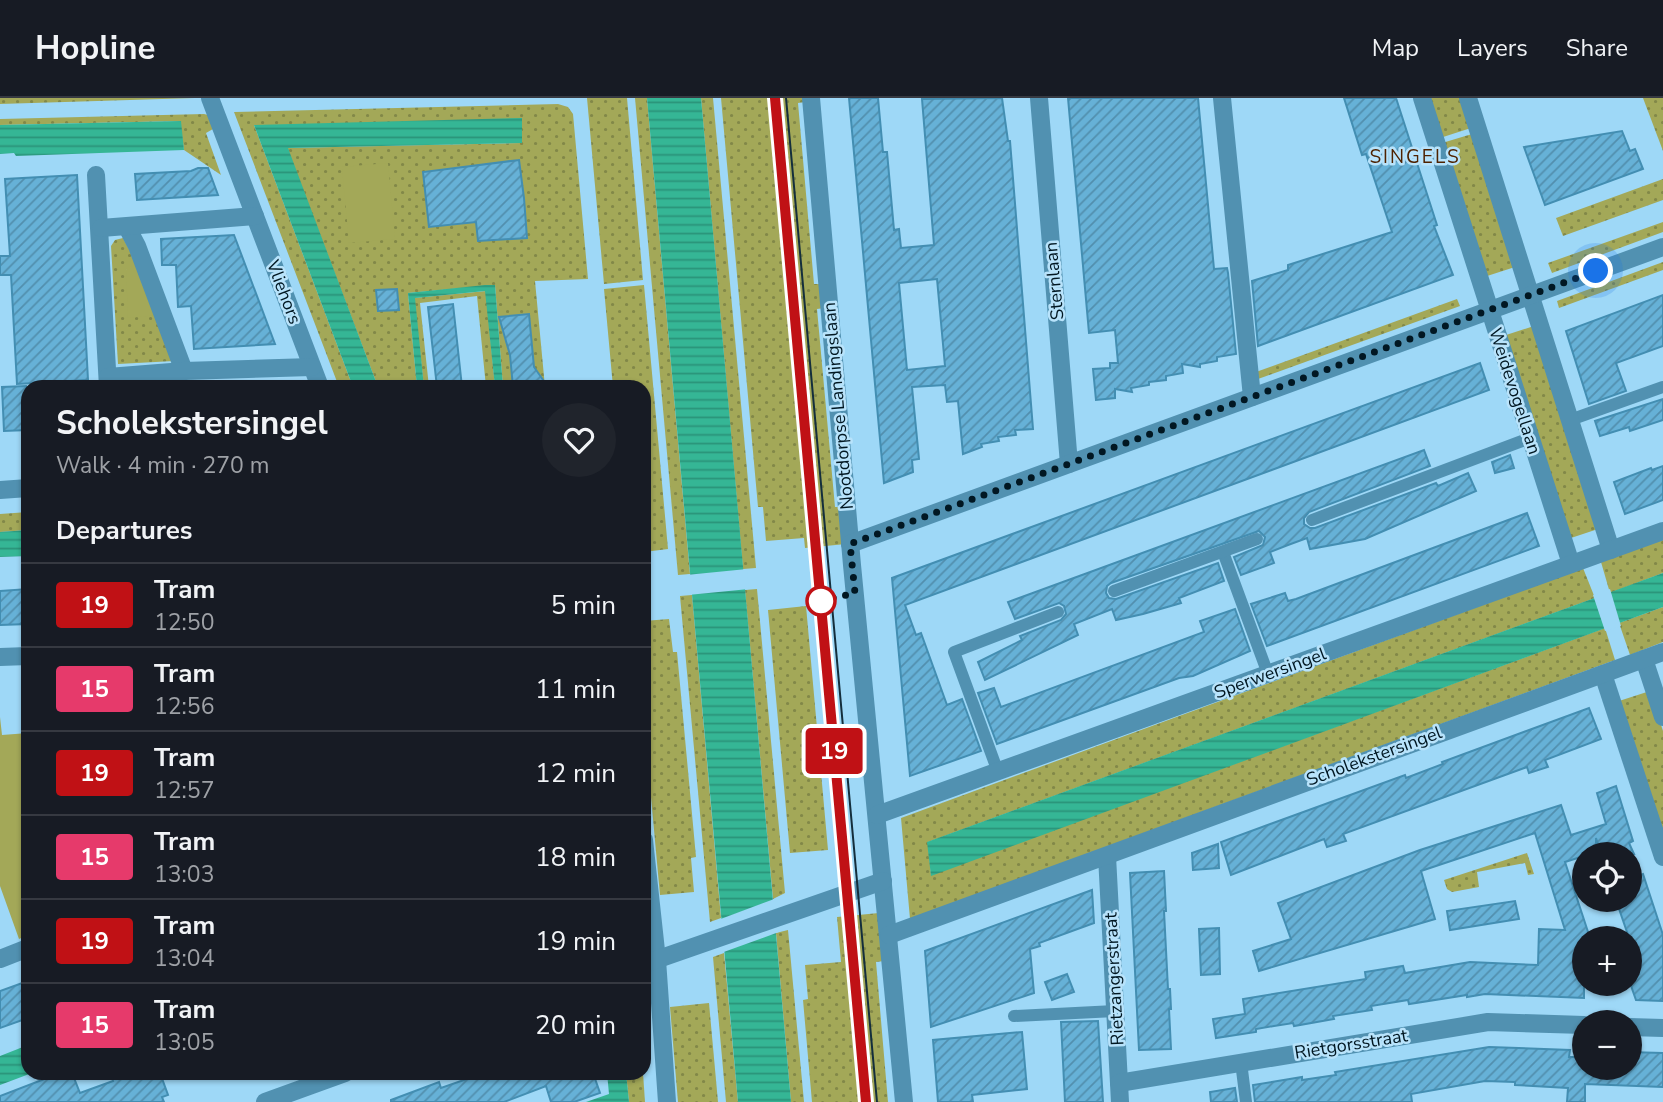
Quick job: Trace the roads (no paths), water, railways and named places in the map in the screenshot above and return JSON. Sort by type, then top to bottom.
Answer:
[{"type":"street","name":"Vliehors","points":[[210,98],[317,380]]},
{"type":"street","name":"Nootdorpse Landingslaan","points":[[811,98],[850,544],[904,1102]]},
{"type":"street","name":"Sternlaan","points":[[1039,98],[1069,464]]},
{"type":"street","points":[[1222,98],[1252,397]]},
{"type":"street","name":"Weidevogellaan","points":[[1422,98],[1571,564]]},
{"type":"street","points":[[1468,98],[1611,550]]},
{"type":"street","points":[[96,175],[108,380]]},
{"type":"street","points":[[101,228],[255,216]]},
{"type":"street","points":[[127,227],[184,371]]},
{"type":"street","points":[[850,544],[1663,247]]},
{"type":"street","points":[[122,380],[184,371],[312,367]]},
{"type":"street","points":[[0,490],[21,488]]},
{"type":"street","name":"Sperwersingel","points":[[877,815],[1663,531]]},
{"type":"street","name":"Scholekstersingel","points":[[889,935],[1222,811],[1663,652]]},
{"type":"street","points":[[0,657],[21,656]]},
{"type":"street","points":[[1644,659],[1663,717]]},
{"type":"street","points":[[1603,674],[1663,857]]},
{"type":"street","name":"Rietzangerstraat","points":[[1107,856],[1120,1102]]},
{"type":"street","points":[[651,962],[883,880]]},
{"type":"street","points":[[0,959],[21,951]]},
{"type":"street","points":[[651,970],[667,1102]]},
{"type":"street","name":"Rietgorsstraat","points":[[1119,1083],[1488,1022],[1572,1025]]},
{"type":"street","points":[[1642,1027],[1663,1028]]},
{"type":"street","points":[[265,1102],[326,1080]]},
{"type":"lane","points":[[1570,420],[1663,387]]},
{"type":"lane","points":[[1312,520],[1530,438]]},
{"type":"lane","points":[[1114,591],[1257,539]]},
{"type":"lane","points":[[1223,552],[1268,674]]},
{"type":"lane","points":[[998,772],[954,652],[1058,612]]},
{"type":"lane","points":[[1014,1016],[1115,1011]]},
{"type":"lane","points":[[1241,1062],[1246,1102]]},
{"type":"tram line","points":[[775,98],[866,1102]]},
{"type":"tram line","name":"19","points":[[775,98],[866,1102]]},
{"type":"tram line","points":[[786,98],[877,1102]]},
{"type":"district","name":"SINGELS","points":[[1415,157]]}]
